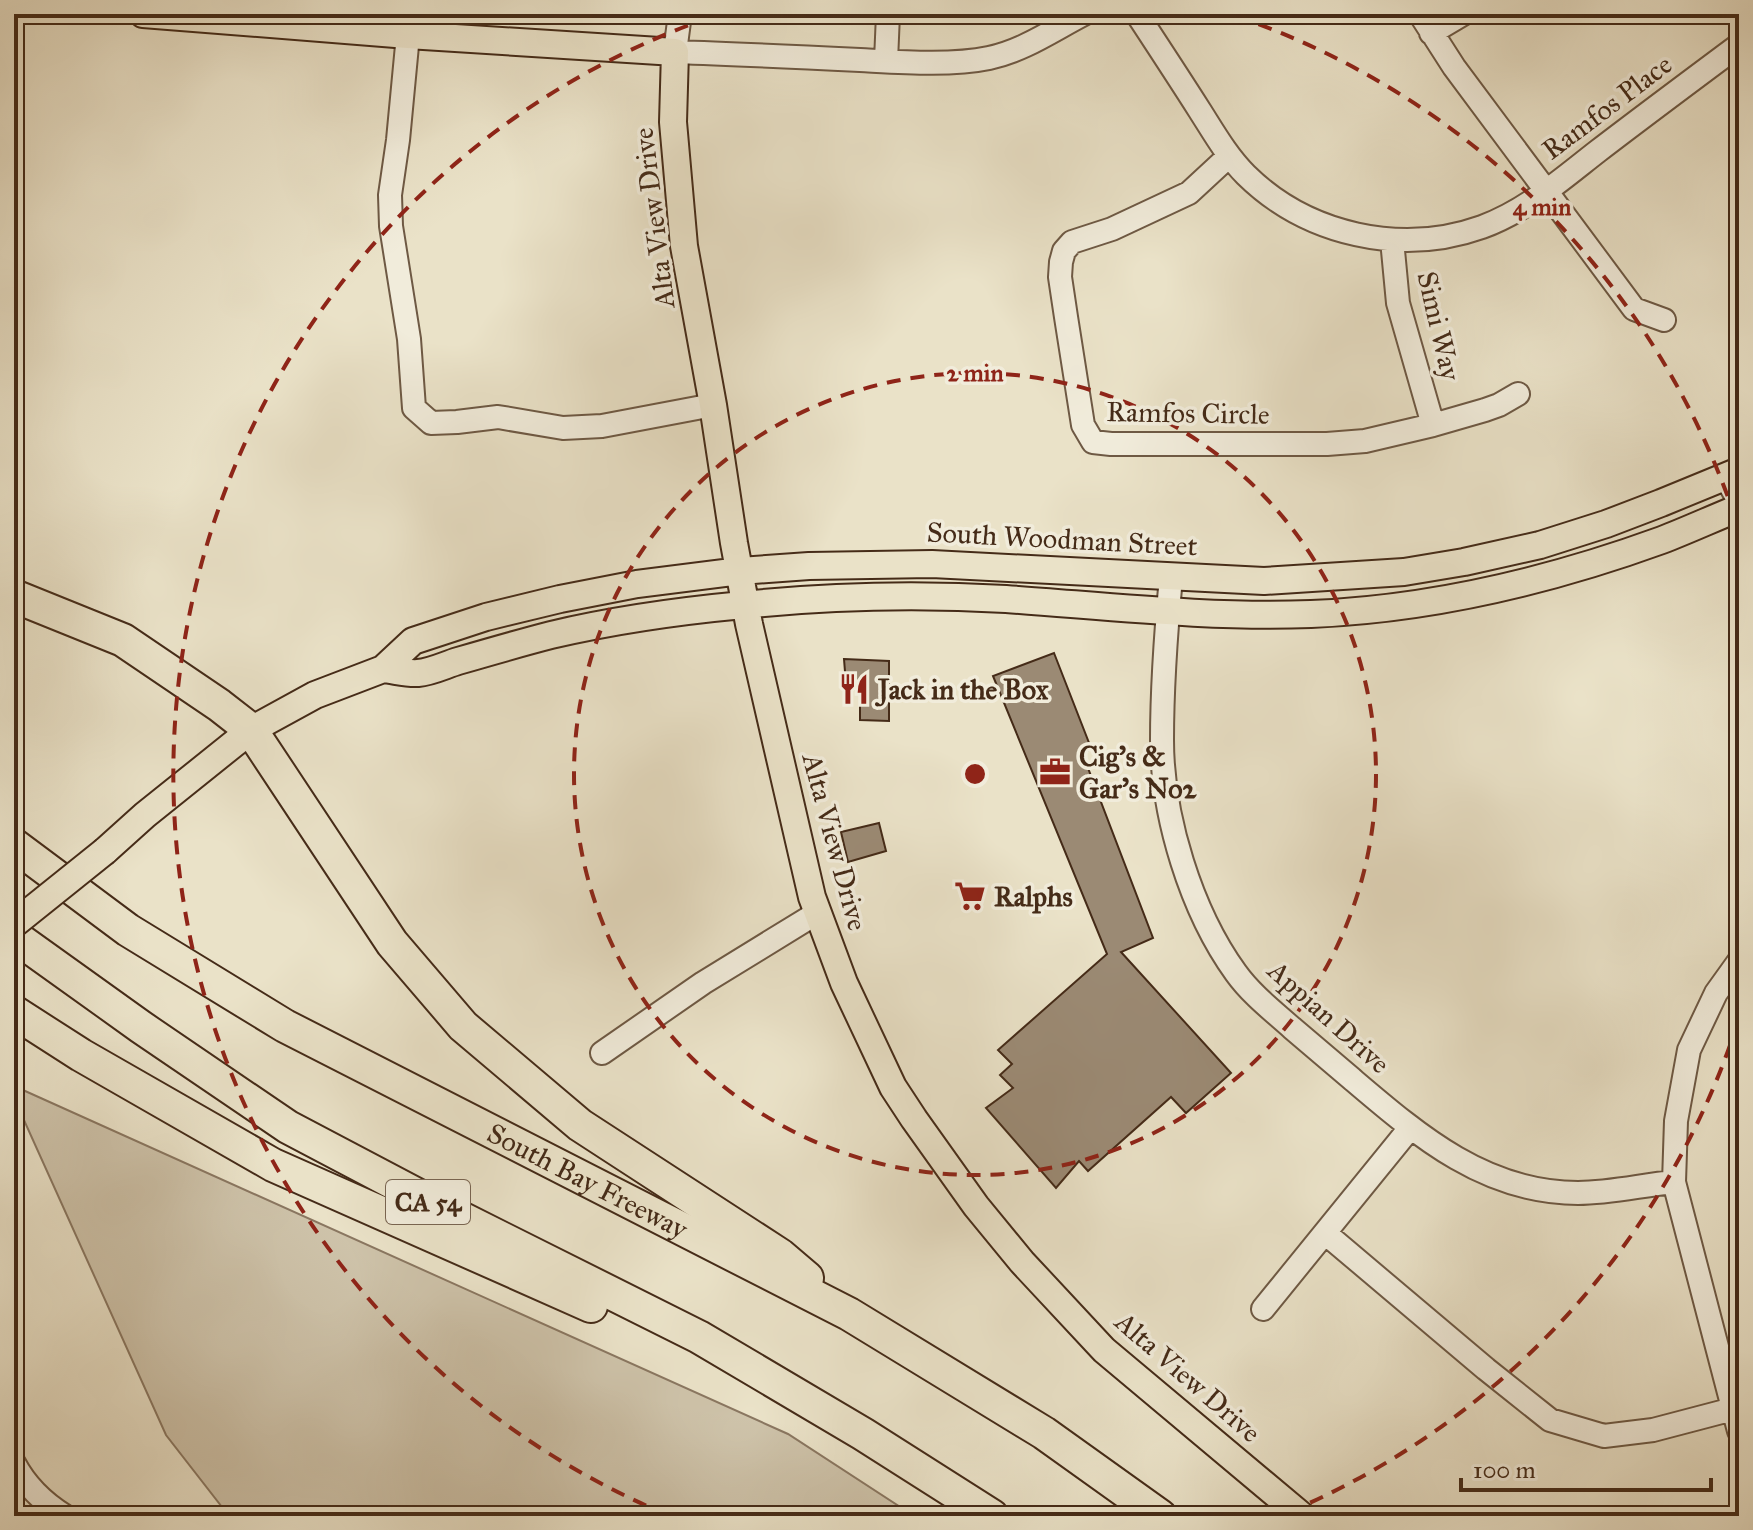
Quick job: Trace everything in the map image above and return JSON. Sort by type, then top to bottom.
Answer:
[{"type":"highway","points":[[14,596],[123,640],[251,730],[392,943],[463,1026],[580,1125],[780,1255],[849,1314]]},
{"type":"highway","name":"South Bay Freeway","points":[[14,845],[128,930],[285,1026],[849,1314],[1044,1433],[1160,1516]]},
{"type":"highway","name":"CA 54","points":[[14,936],[288,1127],[699,1337],[863,1434],[992,1516]]},
{"type":"highway","points":[[14,1012],[81,1055],[273,1165],[577,1300],[863,1434]]},
{"type":"main road","points":[[143,14],[675,52]]},
{"type":"main road","name":"Alta View Drive","points":[[675,52],[673,122],[684,246],[745,604],[817,913],[844,983],[893,1087],[1009,1248],[1104,1350],[1302,1516]]},
{"type":"main road","name":"South Woodman Street","points":[[14,924],[251,730],[315,695],[383,669],[413,641],[486,617],[637,584],[809,566],[1008,566],[1264,581],[1404,572],[1464,562],[1567,537],[1733,474]]},
{"type":"main road","name":"South Woodman Street","points":[[383,669],[417,673],[553,635],[679,612],[745,604],[930,597],[1311,614],[1419,603],[1533,581],[1600,562],[1739,508]]},
{"type":"street","name":"Alta View Drive","points":[[675,52],[680,14]]},
{"type":"street","points":[[886,61],[888,14]]},
{"type":"street","points":[[675,52],[965,62],[988,59],[1020,48],[1084,14]]},
{"type":"street","name":"Ramfos Place","points":[[1137,14],[1229,156],[1245,174],[1295,211],[1330,227],[1350,234],[1392,240],[1437,238],[1482,227],[1523,207],[1737,51]]},
{"type":"street","points":[[1463,14],[1426,23],[1454,67],[1634,309],[1664,320]]},
{"type":"street","points":[[408,35],[390,195],[391,226],[409,339],[414,408],[431,423],[498,417],[563,428],[602,426],[713,405]]},
{"type":"street","name":"Ramfos Circle","points":[[1229,156],[1189,193],[1112,229],[1072,242],[1064,251],[1060,277],[1066,317],[1083,425],[1093,442],[1327,444],[1365,441],[1499,405],[1518,394]]},
{"type":"street","name":"Simi Way","points":[[1392,240],[1398,303],[1433,425]]},
{"type":"street","points":[[1733,474],[1739,501]]},
{"type":"street","name":"Appian Drive","points":[[1171,577],[1162,741],[1164,771],[1181,858],[1207,923],[1237,975],[1269,1008],[1410,1128],[1461,1162],[1508,1182],[1576,1193],[1674,1182]]},
{"type":"street","points":[[602,1053],[703,983],[817,913]]},
{"type":"street","points":[[1739,961],[1716,993],[1689,1050],[1676,1121],[1674,1182],[1739,1431]]},
{"type":"street","points":[[1263,1309],[1410,1128]]},
{"type":"street","points":[[1325,1233],[1550,1420],[1604,1436],[1653,1430],[1733,1409]]},
{"type":"street","points":[[14,1463],[46,1503],[65,1516]]},
{"type":"shaded area","points":[[14,1086],[788,1434],[914,1516],[229,1516],[166,1435],[14,1098]]},
{"type":"shaded area","points":[[1739,1303],[1739,1359],[1730,1305]]},
{"type":"building","points":[[1054,653],[1091,748],[1083,755],[1153,938],[1121,952],[1231,1073],[1186,1113],[1171,1097],[1088,1171],[1079,1161],[1056,1188],[986,1108],[1013,1088],[1000,1075],[1012,1064],[998,1050],[1107,954],[993,676]]},
{"type":"building","points":[[844,659],[889,661],[889,721],[860,720],[860,691],[856,691],[855,684],[846,684]]},
{"type":"building","points":[[879,823],[886,851],[848,862],[841,832]]},
{"type":"place","name":"Jack in the Box","points":[[854,689]]},
{"type":"place","name":"Cig's & Gar's No2","points":[[1055,772]]},
{"type":"place","name":"Ralphs","points":[[970,896]]}]
